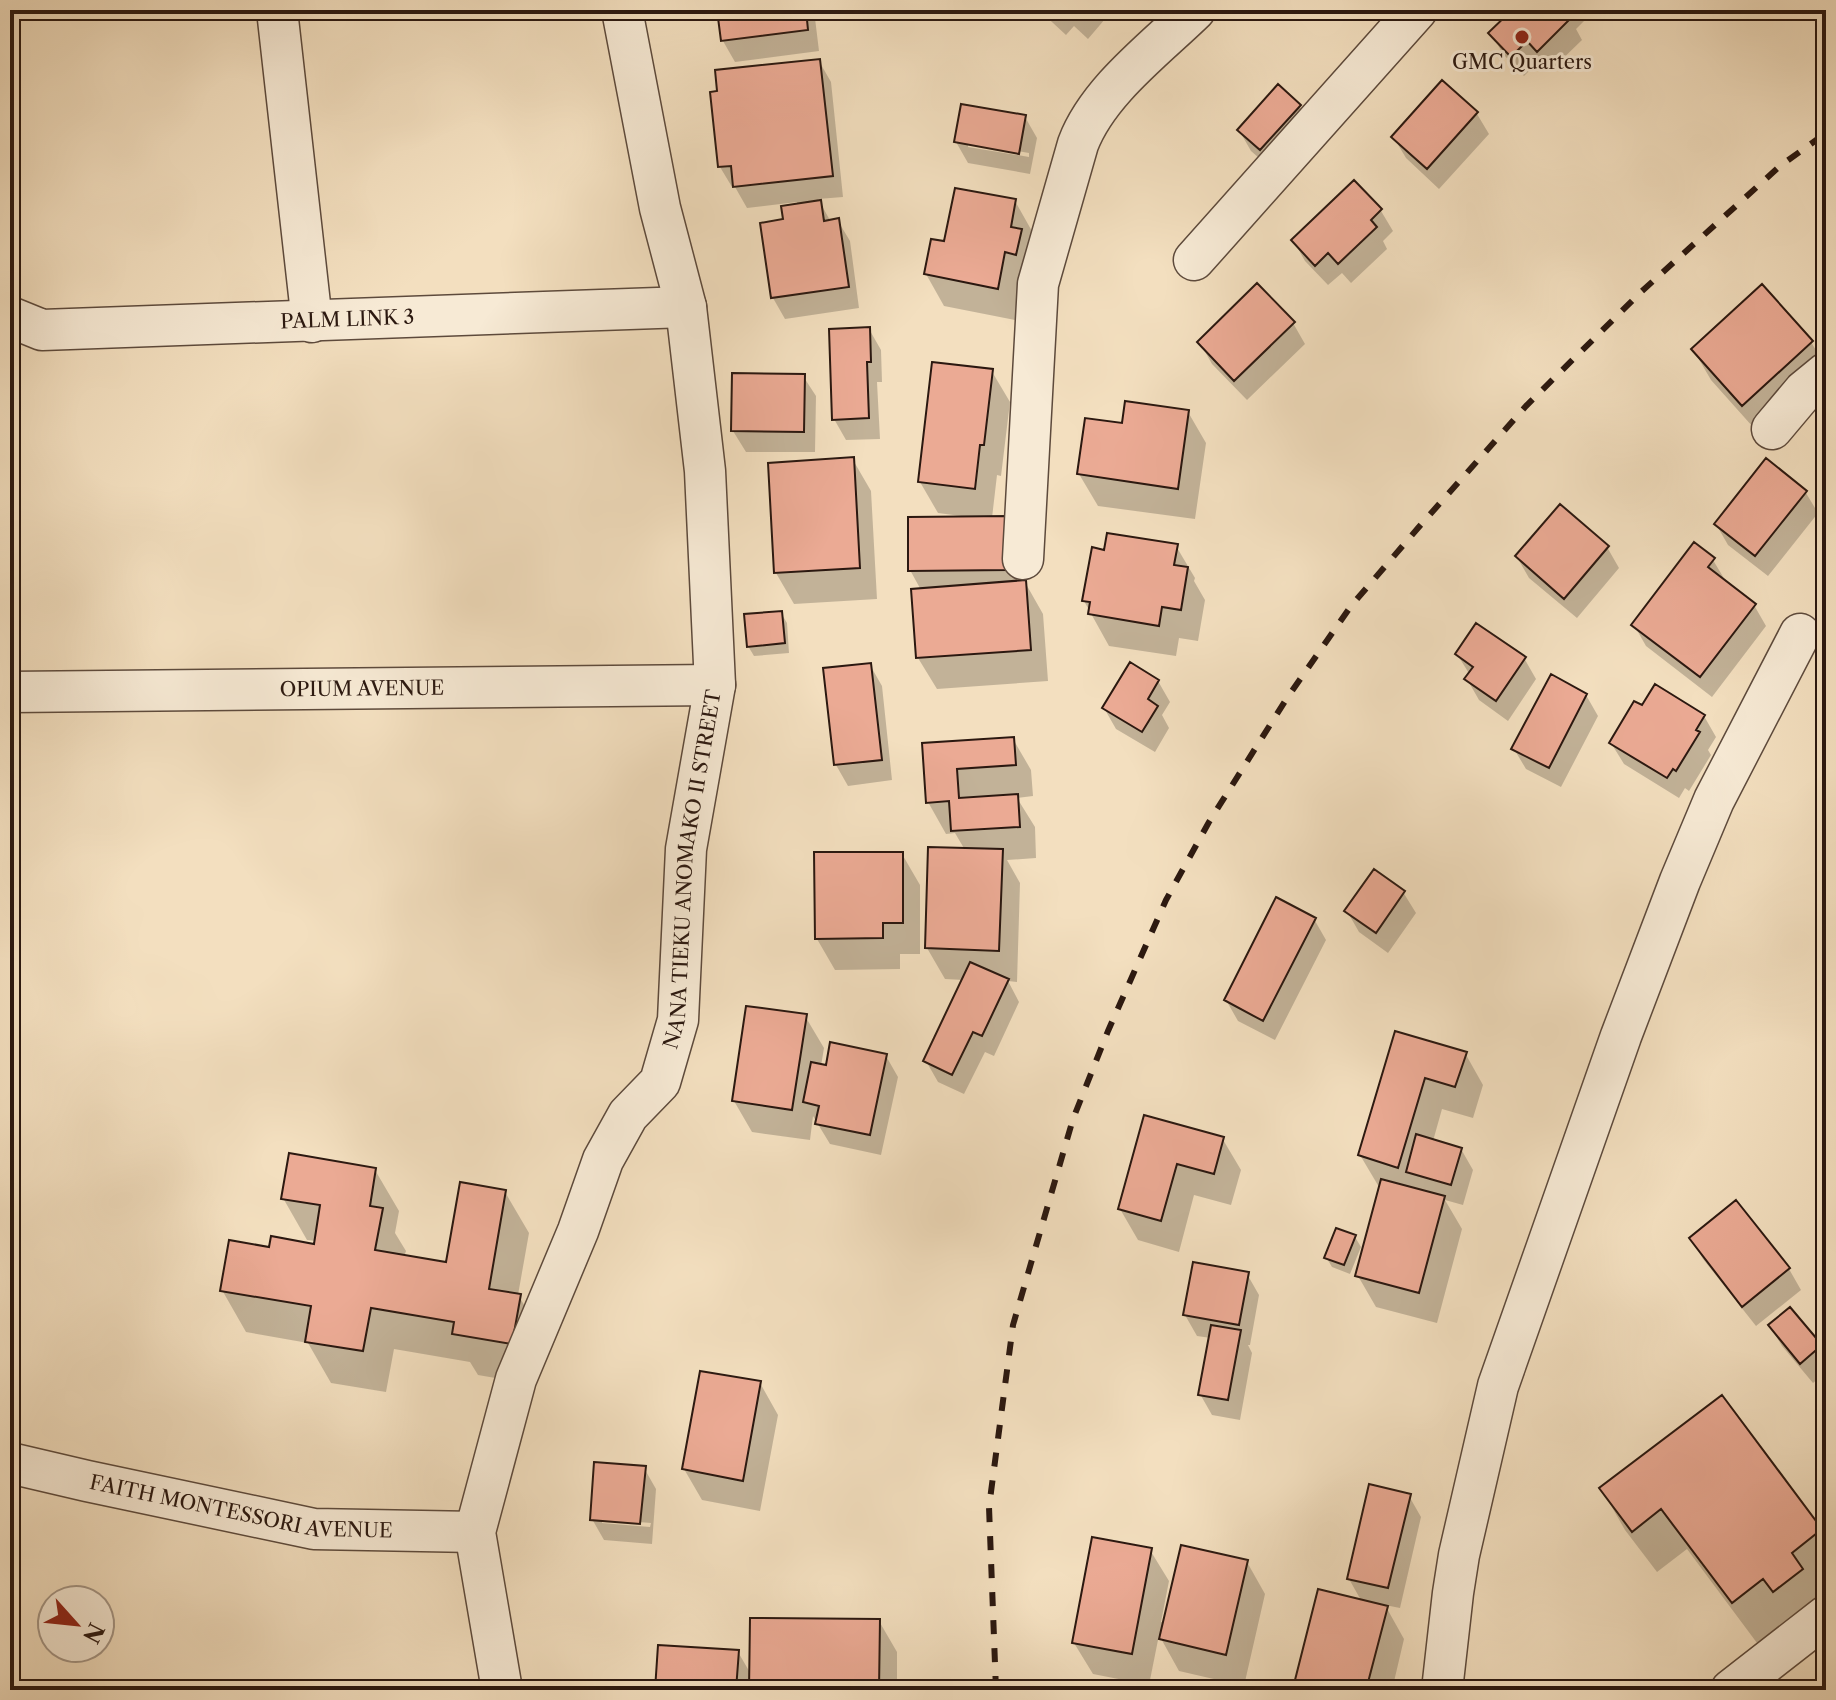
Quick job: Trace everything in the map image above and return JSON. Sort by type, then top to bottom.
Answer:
[{"type":"street","points":[[277,10],[312,322]]},
{"type":"street","name":"NANA TIEKU ANOMAKO II STREET","points":[[502,1690],[475,1532],[516,1379],[578,1231],[603,1160],[628,1115],[660,1082],[671,1045],[678,1020],[686,849],[715,685],[705,471],[686,307],[660,208],[622,10]]},
{"type":"street","points":[[1023,559],[1038,284],[1078,144],[1084,127],[1114,88],[1195,10]]},
{"type":"street","points":[[1194,260],[1417,10]]},
{"type":"street","name":"PALM LINK 3","points":[[10,317],[42,330],[686,307]]},
{"type":"street","points":[[1772,429],[1804,391],[1826,373]]},
{"type":"street","points":[[1442,1690],[1459,1555],[1498,1386],[1621,1036],[1680,881],[1714,800],[1800,634]]},
{"type":"street","name":"OPIUM AVENUE","points":[[10,692],[715,685]]},
{"type":"street","name":"FAITH MONTESSORI AVENUE","points":[[10,1463],[314,1529],[475,1532]]},
{"type":"street","points":[[1731,1690],[1826,1616]]},
{"type":"building","points":[[717,10],[806,10],[808,30],[721,41]]},
{"type":"building","points":[[1065,10],[1083,10],[1075,19]]},
{"type":"building","name":"GMC Quarters","points":[[1512,10],[1564,10],[1571,18],[1537,52],[1527,41],[1511,57],[1488,33]]},
{"type":"building","points":[[820,59],[833,176],[733,187],[731,166],[718,167],[710,92],[717,91],[715,70]]},
{"type":"building","points":[[1442,80],[1478,112],[1427,169],[1391,137]]},
{"type":"building","points":[[1278,84],[1301,105],[1260,150],[1237,130]]},
{"type":"building","points":[[961,104],[1026,115],[1019,154],[954,142]]},
{"type":"building","points":[[1354,180],[1382,209],[1371,220],[1377,227],[1338,264],[1328,253],[1315,266],[1291,240]]},
{"type":"building","points":[[955,188],[1016,199],[1011,227],[1022,229],[1016,255],[1005,252],[998,289],[924,274],[931,239],[944,241]]},
{"type":"building","points":[[821,200],[824,221],[839,218],[849,287],[771,298],[760,223],[783,219],[781,206]]},
{"type":"building","points":[[1257,283],[1295,322],[1234,381],[1197,342]]},
{"type":"building","points":[[1762,284],[1813,341],[1742,406],[1691,349]]},
{"type":"building","points":[[870,327],[871,362],[867,362],[869,418],[832,420],[829,329]]},
{"type":"building","points":[[932,362],[993,369],[975,489],[918,482]]},
{"type":"building","points":[[732,373],[805,374],[804,432],[731,431]]},
{"type":"building","points":[[1125,401],[1189,410],[1178,489],[1077,474],[1085,418],[1122,423]]},
{"type":"building","points":[[854,457],[860,568],[774,573],[768,463]]},
{"type":"building","points":[[1766,458],[1807,491],[1755,556],[1714,524]]},
{"type":"building","points":[[1560,504],[1609,546],[1564,599],[1515,556]]},
{"type":"building","points":[[1009,516],[1009,570],[908,571],[908,517]]},
{"type":"building","points":[[1107,533],[1178,544],[1174,565],[1188,567],[1181,610],[1162,607],[1159,626],[1088,614],[1090,602],[1082,601],[1092,547],[1104,550]]},
{"type":"building","points":[[1694,542],[1715,558],[1708,567],[1756,604],[1700,677],[1631,625]]},
{"type":"building","points":[[1026,580],[1031,650],[916,658],[911,589]]},
{"type":"building","points":[[782,611],[785,643],[747,647],[744,614]]},
{"type":"building","points":[[1476,623],[1526,657],[1496,701],[1464,679],[1473,667],[1455,654]]},
{"type":"building","points":[[1130,662],[1159,680],[1148,699],[1158,706],[1142,732],[1102,708]]},
{"type":"building","points":[[871,663],[882,760],[834,765],[823,668]]},
{"type":"building","points":[[1551,674],[1587,694],[1549,768],[1511,749]]},
{"type":"building","points":[[1655,684],[1705,715],[1696,730],[1700,732],[1676,771],[1673,769],[1667,778],[1609,743],[1634,701],[1642,705]]},
{"type":"building","points":[[1014,737],[1016,765],[957,769],[959,798],[1018,794],[1020,827],[951,831],[949,801],[926,803],[922,743]]},
{"type":"building","points":[[928,847],[1003,849],[999,951],[925,948]]},
{"type":"building","points":[[814,852],[903,852],[903,923],[883,923],[883,938],[815,939]]},
{"type":"building","points":[[1374,869],[1405,891],[1376,933],[1344,911]]},
{"type":"building","points":[[1276,897],[1316,918],[1263,1021],[1224,1000]]},
{"type":"building","points":[[970,962],[1009,979],[982,1036],[973,1032],[952,1075],[923,1061]]},
{"type":"building","points":[[746,1006],[807,1014],[792,1110],[732,1101]]},
{"type":"building","points":[[1395,1031],[1467,1052],[1455,1087],[1425,1078],[1398,1168],[1358,1155]]},
{"type":"building","points":[[830,1042],[887,1054],[870,1135],[815,1124],[819,1106],[803,1102],[811,1062],[826,1065]]},
{"type":"building","points":[[1144,1115],[1224,1137],[1214,1174],[1177,1164],[1161,1221],[1118,1209]]},
{"type":"building","points":[[1416,1134],[1462,1148],[1451,1185],[1406,1172]]},
{"type":"building","points":[[289,1153],[376,1168],[370,1206],[383,1208],[375,1250],[446,1262],[460,1182],[506,1190],[489,1289],[521,1294],[512,1344],[452,1334],[454,1322],[371,1308],[363,1351],[305,1342],[311,1306],[220,1291],[229,1240],[269,1247],[271,1236],[314,1244],[320,1205],[281,1199]]},
{"type":"building","points":[[1381,1179],[1445,1196],[1419,1293],[1355,1276]]},
{"type":"building","points":[[1736,1200],[1790,1268],[1742,1307],[1689,1238]]},
{"type":"building","points":[[1336,1228],[1356,1235],[1344,1265],[1324,1258]]},
{"type":"building","points":[[1193,1262],[1249,1272],[1239,1325],[1183,1315]]},
{"type":"building","points":[[1790,1307],[1822,1345],[1800,1364],[1768,1325]]},
{"type":"building","points":[[1211,1325],[1241,1330],[1228,1400],[1198,1395]]},
{"type":"building","points":[[700,1371],[761,1381],[743,1481],[682,1469]]},
{"type":"building","points":[[1722,1395],[1822,1529],[1792,1553],[1803,1569],[1773,1592],[1763,1579],[1732,1603],[1661,1509],[1632,1532],[1599,1488]]},
{"type":"building","points":[[594,1462],[646,1466],[640,1524],[590,1520]]},
{"type":"building","points":[[1369,1484],[1411,1494],[1388,1588],[1347,1579]]},
{"type":"building","points":[[1092,1537],[1152,1548],[1132,1654],[1072,1643]]},
{"type":"building","points":[[1181,1545],[1248,1560],[1226,1655],[1159,1639]]},
{"type":"building","points":[[1318,1589],[1388,1606],[1366,1690],[1335,1690],[1295,1680]]},
{"type":"building","points":[[750,1618],[880,1619],[879,1690],[749,1690]]},
{"type":"building","points":[[658,1645],[739,1650],[736,1690],[655,1690]]},
{"type":"railway","points":[[996,1690],[989,1507],[1013,1325],[1073,1119],[1166,900],[1209,822],[1287,698],[1351,606],[1418,528],[1526,406],[1641,292],[1780,166],[1826,133]]},
{"type":"place","name":"GMC Quarters","points":[[1522,37]]}]
